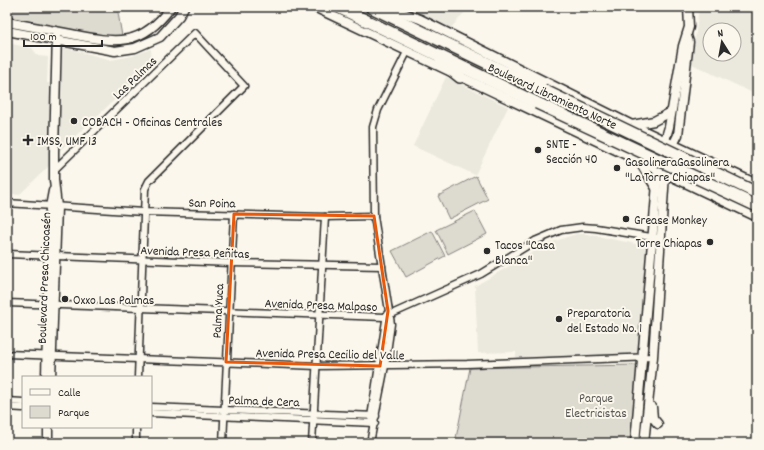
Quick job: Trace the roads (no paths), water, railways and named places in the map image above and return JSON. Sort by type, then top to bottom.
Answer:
[{"type":"highway","name":"Boulevard Libramiento Norte","points":[[338,7],[537,103],[757,206]]},
{"type":"highway","name":"Boulevard Libramiento Norte","points":[[371,7],[757,193]]},
{"type":"highway","points":[[420,46],[460,77]]},
{"type":"main road","points":[[129,39],[156,26],[171,7]]},
{"type":"main road","points":[[7,31],[107,42],[129,39],[148,36],[158,31],[178,7]]},
{"type":"main road","points":[[7,22],[108,51],[135,48],[160,37],[179,16],[184,7]]},
{"type":"main road","points":[[314,7],[757,217]]},
{"type":"main road","points":[[387,7],[420,19]]},
{"type":"main road","points":[[395,7],[632,125],[667,146],[692,153],[757,184]]},
{"type":"main road","points":[[635,443],[656,238],[661,172],[667,146],[682,46],[687,36],[689,27],[688,7]]},
{"type":"main road","name":"Boulevard Presa Chicoasén","points":[[46,376],[49,355],[51,306],[57,36]]},
{"type":"main road","points":[[687,36],[689,42],[678,135],[681,141],[692,153]]},
{"type":"main road","points":[[632,125],[654,122],[671,112]]},
{"type":"main road","points":[[667,146],[678,135]]},
{"type":"main road","points":[[638,161],[660,189]]},
{"type":"main road","points":[[660,189],[680,181]]},
{"type":"main road","points":[[644,443],[653,357],[656,238]]},
{"type":"main road","name":"Boulevard Presa Chicoasén","points":[[49,355],[51,376]]},
{"type":"main road","points":[[649,398],[652,405],[653,418],[658,424]]},
{"type":"main road","points":[[48,428],[48,443]]},
{"type":"street","name":"Las Palmas","points":[[54,170],[196,33],[244,86],[149,181],[145,189],[143,212]]},
{"type":"street","points":[[370,443],[388,315],[374,216],[373,127],[378,110],[407,52]]},
{"type":"street","name":"San Poina","points":[[7,203],[143,212],[325,217],[374,216]]},
{"type":"street","points":[[138,376],[143,212]]},
{"type":"street","name":"Palma Yuca","points":[[223,443],[228,311],[234,214]]},
{"type":"street","points":[[312,443],[317,366],[318,315],[325,217]]},
{"type":"street","name":"Avenida Presa Malpaso","points":[[7,303],[51,306],[140,307],[318,315],[388,315],[481,274],[536,241],[561,230],[572,228],[596,228],[656,238]]},
{"type":"street","name":"Avenida Presa Peñitas","points":[[7,254],[322,266],[382,266]]},
{"type":"street","name":"Avenida Presa Cecilio del Valle","points":[[7,354],[317,366],[382,366],[643,356],[653,357]]},
{"type":"street","points":[[7,401],[22,402]]},
{"type":"street","points":[[7,407],[22,408]]},
{"type":"street","name":"Palma de Cera","points":[[152,407],[224,413]]},
{"type":"street","name":"Palma de Cera","points":[[152,413],[224,413],[313,416],[374,415]]},
{"type":"street","name":"Palma de Cera","points":[[313,416],[373,424]]},
{"type":"street","points":[[136,428],[136,443]]},
{"type":"place","name":"COBACH - Oficinas Centrales","points":[[74,121]]},
{"type":"place","name":"IMSS, UMF 13","points":[[28,140]]},
{"type":"place","name":"SNTE - Sección 40","points":[[538,150]]},
{"type":"place","name":"GasolineraGasolinera \"La Torre Chiapas\"","points":[[617,168]]},
{"type":"place","name":"Grease Monkey","points":[[626,219]]},
{"type":"place","name":"Torre Chiapas","points":[[710,242]]},
{"type":"place","name":"Tacos \"Casa Blanca\"","points":[[487,251]]},
{"type":"place","name":"Oxxo Las Palmas","points":[[65,299]]},
{"type":"place","name":"Preparatoria del Estado No. 1","points":[[559,319]]},
{"type":"park label","name":"Parque Electricistas","points":[[596,404]]}]
